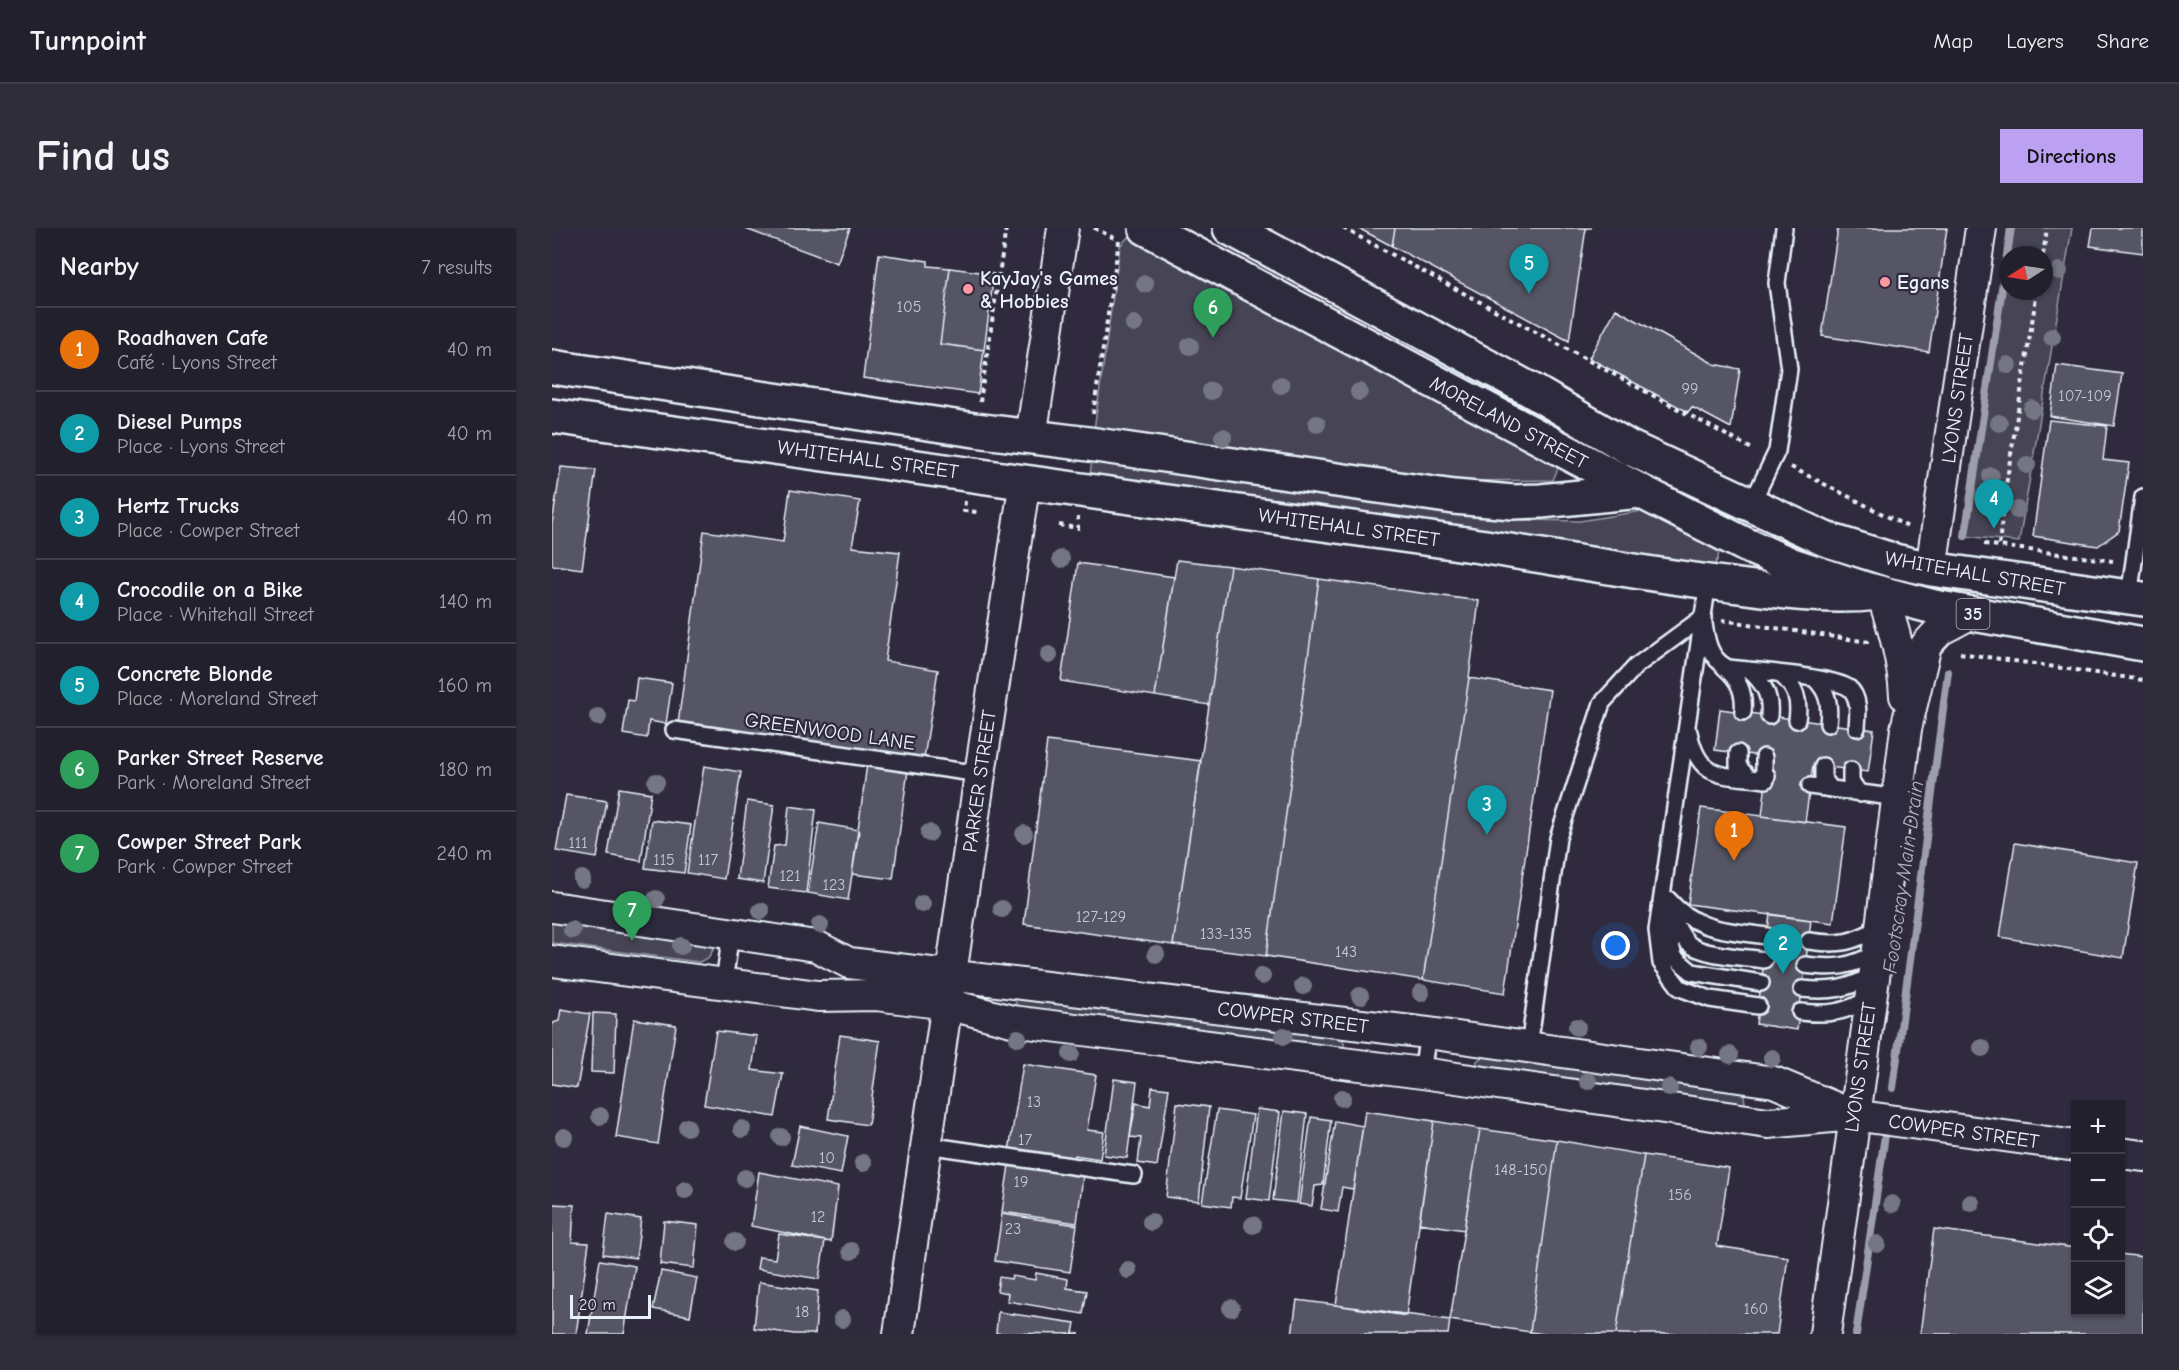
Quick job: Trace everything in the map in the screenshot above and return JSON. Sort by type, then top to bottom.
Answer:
[{"type":"main road","name":"MORELAND STREET","points":[[1230,228],[1532,390],[1628,447],[1748,504]]},
{"type":"main road","name":"MORELAND STREET","points":[[1128,235],[1746,545],[1782,561],[1881,593]]},
{"type":"main road","name":"35","points":[[552,367],[1484,500],[1541,501],[1640,491],[1696,491],[1724,496],[1748,504]]},
{"type":"main road","name":"WHITEHALL STREET","points":[[552,416],[1483,546],[1708,582],[1816,596],[1881,593],[1934,607],[2143,644]]},
{"type":"main road","name":"PARKER STREET","points":[[1025,482],[1031,437]]},
{"type":"main road","name":"WHITEHALL STREET","points":[[1748,504],[1825,540],[1895,561],[1931,569],[2136,598]]},
{"type":"street","name":"PARKER STREET","points":[[1031,437],[1063,228]]},
{"type":"street","name":"LYONS STREET","points":[[1931,569],[1982,228]]},
{"type":"street","name":"PARKER STREET","points":[[899,1334],[1025,482]]},
{"type":"street","name":"LYONS STREET","points":[[1881,593],[1901,654],[1906,729]]},
{"type":"street","name":"LYONS STREET","points":[[1825,1334],[1906,729],[1926,645],[1940,630],[1970,614]]},
{"type":"street","name":"COWPER STREET","points":[[552,907],[816,946],[849,963],[949,990],[1012,1020],[1422,1073],[1768,1123],[1853,1115],[2071,1145]]},
{"type":"street","name":"COWPER STREET","points":[[552,961],[818,996],[949,990],[1428,1033],[1774,1082],[1853,1115]]},
{"type":"street","points":[[2125,1154],[2143,1156]]},
{"type":"lane","points":[[1748,504],[1777,451],[1789,369],[1778,283],[1784,228]]},
{"type":"lane","points":[[2136,598],[2134,564],[2143,497]]},
{"type":"lane","points":[[1708,582],[1657,930],[1661,963],[1680,988],[1710,999],[1758,1006]]},
{"type":"lane","points":[[1703,617],[1706,639],[1711,653],[1735,676],[1743,689],[1743,712]]},
{"type":"lane","points":[[1529,1047],[1558,838],[1602,703],[1636,666],[1703,617]]},
{"type":"lane","points":[[1719,663],[1728,668],[1833,681],[1850,689],[1857,702],[1857,728]]},
{"type":"lane","points":[[1749,670],[1761,681],[1768,692],[1769,716]]},
{"type":"lane","points":[[1781,675],[1791,684],[1797,696],[1797,720]]},
{"type":"lane","points":[[1815,679],[1824,688],[1829,699],[1828,724]]},
{"type":"lane","points":[[1687,723],[1696,757],[1704,767],[1714,772],[1766,778],[1764,757]]},
{"type":"lane","name":"GREENWOOD LANE","points":[[674,730],[980,774]]},
{"type":"lane","points":[[1738,753],[1738,766],[1748,777]]},
{"type":"lane","points":[[1822,766],[1823,778],[1831,789]]},
{"type":"lane","points":[[1851,770],[1851,781],[1860,794]]},
{"type":"lane","points":[[1810,786],[1898,798]]},
{"type":"lane","points":[[1662,892],[1675,907],[1702,926],[1767,936]]},
{"type":"lane","points":[[1662,892],[1674,922],[1689,943],[1708,951],[1764,960]]},
{"type":"lane","points":[[1662,892],[1665,926],[1674,957],[1692,972],[1761,983]]},
{"type":"lane","points":[[724,983],[731,932]]},
{"type":"lane","points":[[1809,941],[1831,944],[1856,940],[1875,963]]},
{"type":"lane","points":[[1805,965],[1828,968],[1875,963]]},
{"type":"lane","points":[[1803,989],[1825,991],[1853,986],[1875,963]]},
{"type":"lane","points":[[1800,1012],[1822,1014],[1851,1009],[1875,963]]},
{"type":"lane","points":[[1422,1073],[1428,1033]]},
{"type":"lane","points":[[926,1144],[1134,1175]]},
{"type":"path","points":[[980,401],[1006,228]]},
{"type":"path","points":[[1092,423],[1128,235],[1094,228]]},
{"type":"path","points":[[1343,228],[1745,446],[1916,532],[1936,536]]},
{"type":"path","points":[[2044,246],[2047,228]]},
{"type":"path","points":[[1999,545],[2004,498],[2036,300]]},
{"type":"path","points":[[964,511],[977,512]]},
{"type":"path","points":[[1059,525],[1078,528],[1078,517]]},
{"type":"path","points":[[1980,543],[2134,564]]},
{"type":"path","points":[[1703,617],[1871,643]]},
{"type":"path","points":[[1959,652],[2143,680]]},
{"type":"shaded area","points":[[2011,228],[2072,228],[2019,542],[1965,536],[2000,300],[2053,300],[2053,246],[2008,246]]},
{"type":"shaded area","points":[[1129,236],[1559,466],[1553,480],[1461,481],[1094,430],[1120,246]]},
{"type":"shaded area","points":[[1092,460],[1525,520],[1580,521],[1642,511],[1719,551],[1718,558],[1713,569],[1090,474]]},
{"type":"shaded area","points":[[552,916],[711,939],[713,950],[708,958],[699,962],[552,943]]},
{"type":"shaded area","points":[[1016,995],[1339,1036],[1344,1042],[1344,1049],[1018,1007],[1014,999]]},
{"type":"shaded area","points":[[1486,1055],[1733,1088],[1744,1095],[1745,1104],[1735,1110],[1476,1071],[1477,1061]]},
{"type":"building","points":[[743,228],[850,228],[837,263]]},
{"type":"building","points":[[1358,228],[1395,228],[1392,246]]},
{"type":"building","points":[[1395,228],[1586,228],[1569,341],[1392,246]]},
{"type":"building","name":"Egans","points":[[1838,228],[1947,228],[1929,352],[1822,336]]},
{"type":"building","points":[[2093,228],[2143,228],[2143,253],[2090,246]]},
{"type":"building","points":[[879,254],[928,261],[928,266],[950,268],[940,344],[984,350],[978,394],[863,378]]},
{"type":"building","points":[[950,268],[994,274],[984,350],[940,344]]},
{"type":"building","points":[[1616,309],[1714,364],[1740,369],[1731,428],[1692,407],[1688,412],[1589,358]]},
{"type":"building","points":[[2057,365],[2122,374],[2114,426],[2050,416]]},
{"type":"building","points":[[2049,420],[2107,426],[2103,460],[2129,463],[2119,531],[2098,546],[2033,536]]},
{"type":"building","points":[[561,467],[596,470],[582,569],[552,565],[552,524]]},
{"type":"building","points":[[790,490],[860,501],[852,547],[900,552],[885,661],[938,670],[924,758],[678,724],[704,531],[783,542]]},
{"type":"building","points":[[1177,560],[1230,566],[1209,705],[1155,696]]},
{"type":"building","points":[[1078,563],[1174,577],[1155,696],[1061,681]]},
{"type":"building","points":[[1230,566],[1319,579],[1266,956],[1173,945]]},
{"type":"building","points":[[1319,579],[1479,601],[1423,980],[1266,956]]},
{"type":"building","points":[[637,678],[672,683],[666,724],[649,721],[647,738],[623,734],[628,700],[634,701]]},
{"type":"building","points":[[1469,678],[1550,690],[1505,993],[1423,980]]},
{"type":"building","points":[[1720,709],[1874,730],[1868,772],[1813,765],[1805,822],[1762,816],[1769,757],[1715,750]]},
{"type":"building","points":[[1047,741],[1201,761],[1173,945],[1024,924]]},
{"type":"building","points":[[867,764],[908,770],[893,879],[852,874]]},
{"type":"building","points":[[704,766],[741,772],[724,879],[687,873]]},
{"type":"building","points":[[619,788],[651,793],[641,861],[608,855]]},
{"type":"building","points":[[566,795],[607,801],[597,858],[556,851]]},
{"type":"building","points":[[747,801],[774,805],[763,883],[737,879]]},
{"type":"building","points":[[789,806],[816,810],[806,893],[768,888],[774,846],[785,845]]},
{"type":"building","points":[[1701,808],[1846,827],[1833,923],[1688,904]]},
{"type":"building","points":[[652,820],[691,825],[684,873],[645,868]]},
{"type":"building","points":[[819,823],[859,830],[848,900],[808,893]]},
{"type":"building","points":[[2015,843],[2138,863],[2123,958],[2000,937]]},
{"type":"building","points":[[1770,914],[1811,920],[1797,1030],[1756,1024]]},
{"type":"building","points":[[561,1009],[590,1014],[577,1088],[552,1084],[552,1027],[553,1023],[559,1021]]},
{"type":"building","points":[[593,1013],[616,1014],[614,1073],[591,1072]]},
{"type":"building","points":[[634,1019],[676,1025],[658,1144],[616,1137]]},
{"type":"building","points":[[716,1031],[757,1036],[752,1070],[783,1074],[775,1117],[704,1105]]},
{"type":"building","points":[[840,1035],[880,1041],[868,1125],[828,1119]]},
{"type":"building","points":[[1023,1064],[1096,1075],[1087,1130],[1104,1132],[1100,1159],[1075,1155],[1074,1161],[1009,1151]]},
{"type":"building","points":[[1114,1079],[1137,1082],[1127,1158],[1104,1155]]},
{"type":"building","points":[[1152,1087],[1169,1089],[1157,1166],[1138,1163],[1141,1138],[1130,1137],[1136,1103],[1150,1106]]},
{"type":"building","points":[[1177,1103],[1209,1107],[1199,1201],[1166,1197]]},
{"type":"building","points":[[1257,1109],[1280,1112],[1269,1201],[1246,1198]]},
{"type":"building","points":[[1217,1110],[1253,1115],[1240,1198],[1232,1197],[1231,1207],[1202,1203]]},
{"type":"building","points":[[1284,1111],[1307,1114],[1297,1203],[1273,1200]]},
{"type":"building","points":[[1365,1111],[1434,1121],[1406,1316],[1336,1305]]},
{"type":"building","points":[[1311,1117],[1331,1120],[1323,1185],[1315,1186],[1312,1206],[1299,1204]]},
{"type":"building","points":[[1335,1121],[1363,1126],[1353,1189],[1342,1187],[1338,1212],[1321,1209]]},
{"type":"building","points":[[1434,1121],[1480,1129],[1464,1230],[1419,1223]]},
{"type":"building","points":[[800,1126],[848,1136],[841,1174],[792,1165]]},
{"type":"building","points":[[1480,1129],[1557,1140],[1530,1332],[1450,1320]]},
{"type":"building","points":[[1557,1140],[1644,1155],[1616,1334],[1530,1332]]},
{"type":"building","points":[[1644,1155],[1729,1168],[1717,1246],[1788,1257],[1777,1334],[1616,1334]]},
{"type":"building","points":[[1009,1165],[1083,1176],[1077,1223],[1002,1212]]},
{"type":"building","points":[[759,1172],[838,1187],[831,1242],[751,1226]]},
{"type":"building","points":[[552,1204],[574,1205],[572,1242],[589,1243],[576,1334],[552,1334]]},
{"type":"building","points":[[608,1214],[641,1219],[636,1258],[603,1254]]},
{"type":"building","points":[[1002,1214],[1077,1225],[1070,1272],[995,1261]]},
{"type":"building","points":[[664,1221],[698,1225],[694,1268],[660,1264]]},
{"type":"building","points":[[1934,1229],[2071,1247],[2071,1316],[2125,1316],[2125,1255],[2143,1257],[2143,1334],[1920,1334]]},
{"type":"building","points":[[779,1234],[825,1241],[819,1279],[757,1269],[759,1257],[775,1259]]},
{"type":"building","points":[[600,1260],[635,1266],[624,1334],[588,1334]]},
{"type":"building","points":[[661,1271],[697,1278],[690,1316],[653,1309]]},
{"type":"building","points":[[1036,1273],[1068,1279],[1067,1288],[1087,1291],[1083,1314],[1007,1301],[1008,1293],[997,1291],[999,1277],[1011,1279],[1012,1276],[1035,1280]]},
{"type":"building","points":[[759,1282],[818,1291],[815,1334],[794,1334],[754,1328]]},
{"type":"building","points":[[1297,1300],[1450,1320],[1448,1334],[1292,1334]]},
{"type":"building","points":[[998,1312],[1075,1323],[1073,1333],[1080,1334],[996,1333]]},
{"type":"waterway","name":"Footscray Main Drain","points":[[1965,536],[2011,228]]},
{"type":"waterway","name":"Footscray Main Drain","points":[[1893,1088],[1948,672]]},
{"type":"waterway","name":"Footscray Main Drain","points":[[1856,1334],[1885,1135]]},
{"type":"place","name":"Egans","points":[[1885,282]]},
{"type":"place","name":"KayJay's Games & Hobbies","points":[[968,289]]},
{"type":"place","name":"Concrete Blonde","points":[[1529,294]]},
{"type":"place","name":"Parker Street Reserve","points":[[1213,338]]},
{"type":"place","name":"Crocodile on a Bike","points":[[1994,529]]},
{"type":"place","name":"Hertz Trucks","points":[[1487,835]]},
{"type":"place","name":"Roadhaven Cafe","points":[[1734,861]]},
{"type":"place","name":"Cowper Street Park","points":[[632,941]]},
{"type":"place","name":"Diesel Pumps","points":[[1783,974]]}]
